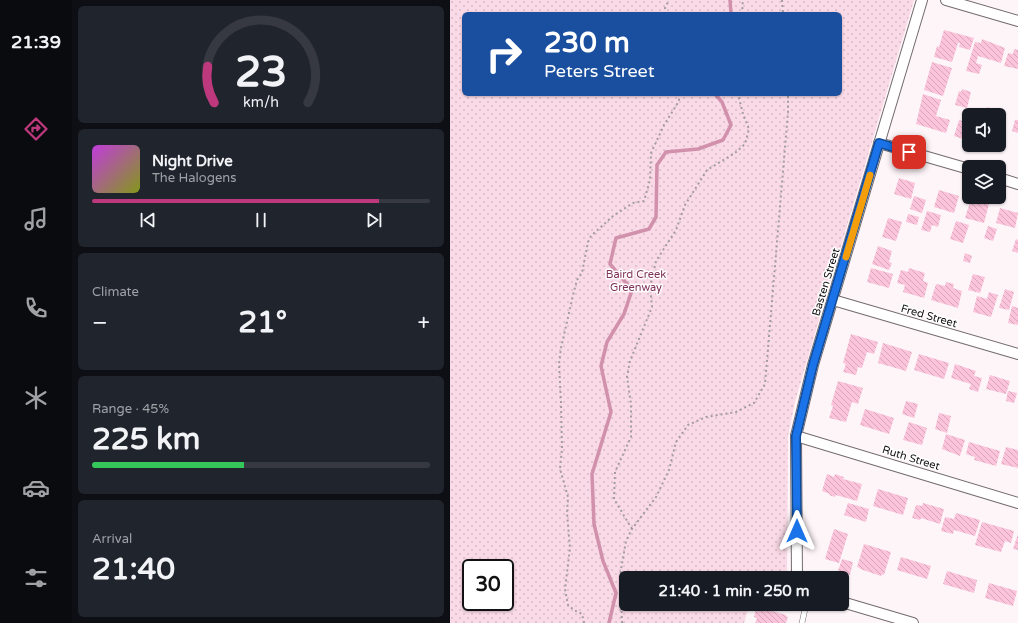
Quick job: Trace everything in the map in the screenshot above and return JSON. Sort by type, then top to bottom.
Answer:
[{"type":"street","name":"Basten Street","points":[[797,571],[796,436],[813,365],[922,0]]},
{"type":"street","points":[[946,0],[1018,21]]},
{"type":"street","points":[[879,143],[962,167]]},
{"type":"street","points":[[1006,180],[1018,184]]},
{"type":"street","name":"Fred Street","points":[[833,300],[1018,354]]},
{"type":"street","name":"Ruth Street","points":[[796,436],[1018,503]]},
{"type":"street","points":[[849,604],[913,623]]},
{"type":"lane","points":[[802,623],[805,611]]},
{"type":"path","points":[[665,12],[665,8],[669,0]]},
{"type":"path","points":[[743,12],[742,5],[744,0]]},
{"type":"path","points":[[782,0],[783,12]]},
{"type":"path","points":[[584,623],[582,614],[568,605],[565,589],[570,548],[567,513],[568,497],[560,469],[562,449],[562,403],[559,364],[561,348],[577,280],[582,273],[588,242],[592,236],[613,216],[633,203],[644,201],[650,180],[651,153],[664,125],[679,101],[679,96]]},
{"type":"path","points":[[632,529],[614,499],[615,472],[631,437],[631,404],[627,377],[630,361],[652,307],[650,286],[656,261],[676,230],[685,205],[707,170],[735,153],[745,144],[749,129],[738,96]]},
{"type":"path","points":[[622,623],[620,575],[626,541],[632,529],[656,497],[669,470],[676,442],[688,426],[706,417],[736,412],[754,403],[765,384],[788,112],[788,96]]},
{"type":"green space","name":"Baird Creek Greenway","points":[[450,0],[914,0],[795,402],[788,436],[787,571],[619,571],[619,611],[748,611],[744,623],[450,623]]},
{"type":"building","points":[[944,30],[974,38],[970,50],[959,47],[960,43],[958,43],[952,62],[934,57],[937,46],[939,47]]},
{"type":"building","points":[[982,39],[1005,48],[1001,63],[978,56],[976,63],[982,65],[979,74],[966,71],[975,42],[981,43]]},
{"type":"building","points":[[1014,49],[1018,50],[1018,69],[1004,66],[1008,53],[1013,54]]},
{"type":"building","points":[[932,62],[952,68],[943,96],[924,90]]},
{"type":"building","points":[[962,89],[971,92],[967,108],[955,105],[959,91],[961,92]]},
{"type":"building","points":[[923,94],[941,100],[936,116],[950,120],[946,133],[916,124]]},
{"type":"building","points":[[959,120],[962,121],[962,139],[954,136]]},
{"type":"building","points":[[1015,120],[1018,120],[1018,133],[1012,131]]},
{"type":"building","points":[[899,178],[915,183],[911,199],[894,194]]},
{"type":"building","points":[[939,190],[959,196],[954,213],[934,207]]},
{"type":"building","points":[[914,196],[926,200],[922,213],[910,209]]},
{"type":"building","points":[[969,204],[989,204],[984,223],[965,218]]},
{"type":"building","points":[[1000,208],[1018,213],[1015,228],[996,223]]},
{"type":"building","points":[[927,211],[941,215],[938,227],[932,225],[930,232],[921,230]]},
{"type":"building","points":[[908,214],[919,217],[917,225],[906,222]]},
{"type":"building","points":[[888,218],[902,222],[896,241],[882,237]]},
{"type":"building","points":[[956,221],[969,225],[963,243],[950,239]]},
{"type":"building","points":[[988,226],[997,229],[993,241],[984,238]]},
{"type":"building","points":[[1016,239],[1018,240],[1018,253],[1012,251]]},
{"type":"building","points":[[878,246],[892,251],[889,262],[892,263],[889,270],[872,264]]},
{"type":"building","points":[[965,253],[972,256],[970,263],[963,261]]},
{"type":"building","points":[[871,268],[893,274],[889,288],[867,282]]},
{"type":"building","points":[[909,268],[925,273],[923,281],[928,283],[924,298],[903,292],[905,285],[897,283],[901,270],[908,272]]},
{"type":"building","points":[[973,274],[985,277],[980,293],[968,290]]},
{"type":"building","points":[[946,282],[954,284],[953,288],[962,291],[958,308],[931,300],[936,284],[945,286]]},
{"type":"building","points":[[1005,289],[1014,292],[1009,310],[999,308]]},
{"type":"building","points":[[989,292],[998,295],[991,317],[973,312],[977,296],[987,299]]},
{"type":"building","points":[[1012,306],[1018,308],[1018,325],[1008,323]]},
{"type":"building","points":[[851,334],[878,342],[874,354],[867,352],[862,368],[858,367],[856,375],[843,372],[846,364],[843,363]]},
{"type":"building","points":[[883,343],[912,352],[906,371],[878,363]]},
{"type":"building","points":[[919,354],[949,363],[944,379],[914,370]]},
{"type":"building","points":[[955,364],[976,371],[974,376],[982,378],[978,392],[969,389],[971,384],[951,378]]},
{"type":"building","points":[[990,375],[1010,381],[1006,394],[986,389]]},
{"type":"building","points":[[838,381],[863,388],[858,404],[852,402],[846,422],[829,418]]},
{"type":"building","points":[[1008,391],[1017,393],[1014,403],[1006,401]]},
{"type":"building","points":[[906,401],[918,404],[914,418],[902,414]]},
{"type":"building","points":[[865,409],[894,418],[889,434],[860,425]]},
{"type":"building","points":[[939,413],[951,416],[947,433],[935,429]]},
{"type":"building","points":[[909,422],[927,428],[922,445],[903,440]]},
{"type":"building","points":[[946,434],[965,440],[960,456],[942,449]]},
{"type":"building","points":[[969,442],[1000,451],[996,466],[974,460],[975,457],[966,454]]},
{"type":"building","points":[[1006,447],[1018,450],[1018,468],[1001,464]]},
{"type":"building","points":[[827,474],[834,477],[835,474],[844,477],[843,479],[862,484],[857,501],[836,495],[835,497],[822,491]]},
{"type":"building","points":[[878,489],[908,498],[903,515],[873,506]]},
{"type":"building","points":[[848,503],[869,509],[866,522],[844,515]]},
{"type":"building","points":[[923,503],[944,509],[940,524],[921,518],[920,520],[912,518],[916,505],[922,506]]},
{"type":"building","points":[[956,513],[980,520],[975,536],[954,530],[953,534],[941,531],[945,517],[954,519]]},
{"type":"building","points":[[982,522],[1014,531],[1011,543],[1005,541],[1001,552],[975,545]]},
{"type":"building","points":[[834,529],[848,534],[839,563],[825,559]]},
{"type":"building","points":[[1018,534],[1018,550],[1013,549]]},
{"type":"building","points":[[864,544],[891,552],[884,575],[882,574],[881,576],[857,567]]},
{"type":"building","points":[[901,557],[931,566],[927,579],[897,570]]},
{"type":"building","points":[[842,559],[853,562],[850,575],[849,571],[838,571]]},
{"type":"building","points":[[947,571],[977,580],[974,593],[943,584]]},
{"type":"building","points":[[989,583],[1017,591],[1013,606],[985,598]]},
{"type":"building","points":[[756,611],[772,611],[788,617],[786,623],[755,623],[757,618],[754,617]]},
{"type":"waterway","points":[[730,0],[731,12]]},
{"type":"waterway","points":[[609,623],[616,593],[603,561],[594,524],[592,474],[611,412],[601,366],[607,342],[624,314],[632,290],[610,264],[616,238],[649,229],[656,217],[657,165],[666,152],[698,149],[723,140],[731,125],[722,102],[717,96]]},
{"type":"slow traffic","points":[[846,257],[870,175]]},
{"type":"route","points":[[797,531],[796,436],[813,365],[879,143],[909,152]]}]
